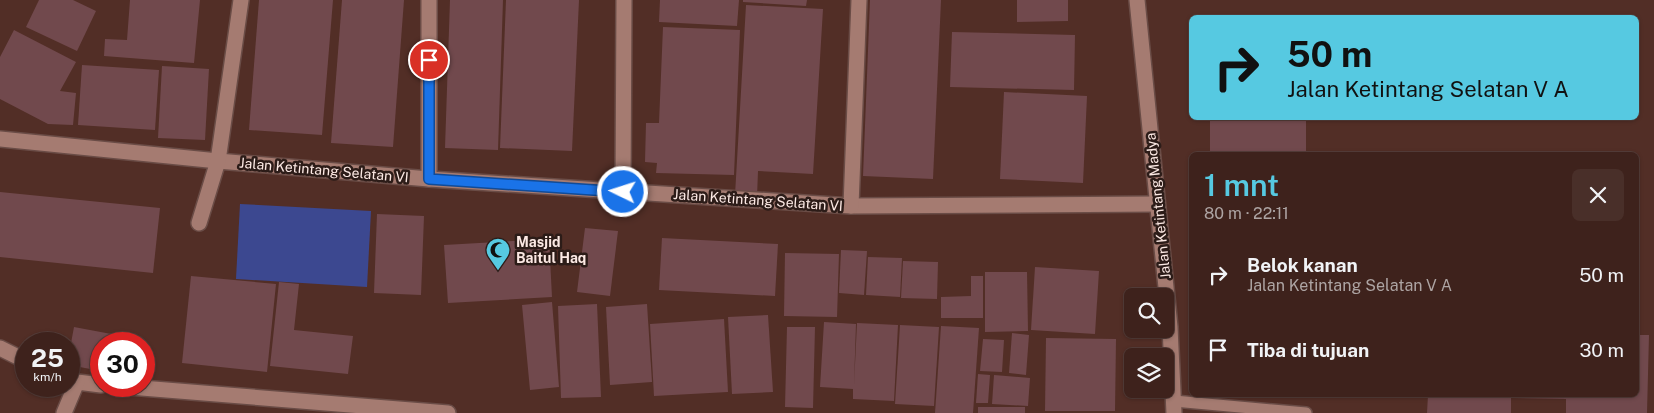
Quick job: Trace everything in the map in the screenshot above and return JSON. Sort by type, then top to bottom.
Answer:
[{"type":"street","points":[[199,223],[218,161],[241,0]]},
{"type":"street","points":[[428,0],[429,179]]},
{"type":"street","points":[[623,192],[624,0]]},
{"type":"street","points":[[851,206],[859,0]]},
{"type":"street","name":"Jalan Ketintang Madya","points":[[1137,0],[1170,326],[1174,407]]},
{"type":"street","name":"Jalan Ketintang Selatan VI","points":[[0,139],[218,161],[429,179],[851,206],[1157,204]]},
{"type":"street","points":[[0,348],[15,356]]},
{"type":"street","points":[[155,389],[448,413]]},
{"type":"street","points":[[64,413],[68,397]]},
{"type":"lane","points":[[1174,407],[1306,413]]},
{"type":"shaded area","points":[[240,204],[371,211],[367,287],[236,279]]},
{"type":"building","points":[[39,0],[73,0],[96,11],[77,51],[26,27]]},
{"type":"building","points":[[130,0],[200,0],[194,63],[104,56],[105,39],[127,40]]},
{"type":"building","points":[[259,0],[333,0],[322,135],[249,130]]},
{"type":"building","points":[[342,0],[404,0],[393,147],[331,143]]},
{"type":"building","points":[[450,0],[503,0],[498,150],[445,148]]},
{"type":"building","points":[[506,0],[579,0],[572,151],[500,148]]},
{"type":"building","points":[[660,0],[739,0],[737,26],[659,22]]},
{"type":"building","points":[[743,0],[807,0],[806,6],[743,2]]},
{"type":"building","points":[[870,0],[941,0],[933,179],[863,176]]},
{"type":"building","points":[[1017,0],[1068,0],[1068,21],[1017,22]]},
{"type":"building","points":[[746,5],[823,9],[813,174],[758,171],[757,197],[735,195]]},
{"type":"building","points":[[663,27],[740,30],[734,175],[656,173],[657,163],[645,162],[646,123],[659,123]]},
{"type":"building","points":[[14,30],[76,62],[60,91],[76,93],[73,125],[48,124],[0,99],[0,57]]},
{"type":"building","points":[[952,32],[1075,35],[1074,90],[950,87]]},
{"type":"building","points":[[82,65],[159,70],[155,130],[78,125]]},
{"type":"building","points":[[162,66],[209,69],[205,140],[158,138]]},
{"type":"building","points":[[1004,92],[1087,96],[1083,183],[1000,179]]},
{"type":"building","points":[[1210,120],[1306,120],[1306,152],[1210,152]]},
{"type":"building","points":[[0,192],[160,208],[153,273],[0,257]]},
{"type":"building","points":[[377,214],[424,216],[421,295],[374,293]]},
{"type":"building","points":[[585,228],[618,231],[610,296],[577,292]]},
{"type":"building","points":[[662,238],[778,244],[775,296],[659,290]]},
{"type":"building","name":"Masjid Baitul Haq","points":[[549,239],[552,297],[448,303],[444,245]]},
{"type":"building","points":[[841,250],[867,251],[864,295],[839,293]]},
{"type":"building","points":[[785,253],[839,254],[837,317],[784,316]]},
{"type":"building","points":[[868,257],[902,258],[900,297],[866,295]]},
{"type":"building","points":[[903,261],[938,262],[937,299],[901,298]]},
{"type":"building","points":[[1035,267],[1099,271],[1095,334],[1031,330]]},
{"type":"building","points":[[985,272],[1027,272],[1028,331],[985,332]]},
{"type":"building","points":[[191,276],[276,284],[267,372],[182,363]]},
{"type":"building","points":[[971,276],[983,276],[983,318],[941,318],[941,297],[971,296]]},
{"type":"building","points":[[279,282],[299,284],[294,330],[353,336],[348,374],[270,366]]},
{"type":"building","points":[[552,302],[559,387],[530,390],[522,305]]},
{"type":"building","points":[[597,304],[601,397],[561,398],[558,306]]},
{"type":"building","points":[[647,304],[652,382],[610,385],[606,307]]},
{"type":"building","points":[[768,315],[773,392],[732,394],[728,317]]},
{"type":"building","points":[[724,319],[728,392],[654,396],[650,324]]},
{"type":"building","points":[[824,322],[856,324],[854,385],[857,323],[898,325],[894,401],[853,399],[853,389],[820,387]]},
{"type":"building","points":[[900,325],[939,327],[934,406],[895,404]]},
{"type":"building","points":[[941,326],[979,328],[973,413],[935,413]]},
{"type":"building","points":[[74,327],[101,332],[90,332],[90,369],[80,367],[80,332],[73,332]]},
{"type":"building","points":[[787,327],[815,327],[813,408],[785,407]]},
{"type":"building","points":[[1012,333],[1029,335],[1026,375],[1009,373]]},
{"type":"building","points":[[1639,335],[1649,335],[1647,413],[1566,413],[1566,399],[1511,398],[1511,413],[1427,413],[1428,397],[1639,397]]},
{"type":"building","points":[[1046,338],[1116,339],[1115,411],[1045,411]]},
{"type":"building","points":[[983,339],[1004,340],[1002,372],[980,371]]},
{"type":"building","points":[[978,374],[990,375],[988,403],[976,403]]},
{"type":"building","points":[[994,375],[1030,378],[1028,406],[992,404]]},
{"type":"building","points":[[978,407],[1025,407],[1025,413],[978,413]]},
{"type":"place","name":"Masjid Baitul Haq","points":[[498,271]]},
{"type":"route","points":[[429,60],[429,179],[623,192]]}]
